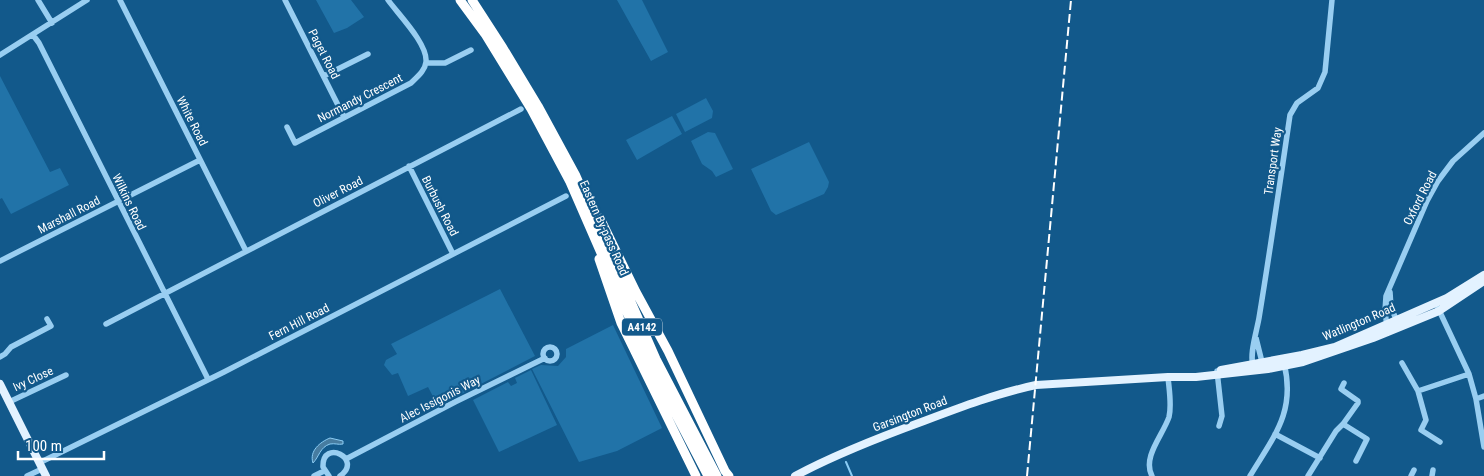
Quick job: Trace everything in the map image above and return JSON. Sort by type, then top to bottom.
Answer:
[{"type":"highway","name":"Eastern By-pass Road","points":[[460,0],[485,34],[532,109],[570,182],[649,363],[714,475]]},
{"type":"highway","name":"Eastern By-pass Road","points":[[472,0],[504,48],[576,176],[656,359],[714,475]]},
{"type":"highway","points":[[576,176],[668,351],[729,476]]},
{"type":"highway","points":[[597,244],[603,273],[621,323],[696,476]]},
{"type":"main road","name":"Watlington Road","points":[[1387,328],[1396,319],[1447,298],[1484,275]]},
{"type":"main road","name":"Watlington Road","points":[[1254,367],[1262,362],[1313,360],[1387,328],[1400,327],[1439,311],[1484,281]]},
{"type":"main road","name":"Watlington Road","points":[[1036,385],[1217,373],[1284,362]]},
{"type":"main road","points":[[0,384],[42,469]]},
{"type":"main road","name":"Garsington Road","points":[[795,476],[841,453],[885,435],[980,400],[1036,385]]},
{"type":"street","points":[[38,0],[52,23]]},
{"type":"street","points":[[0,55],[87,0]]},
{"type":"street","name":"White Road","points":[[120,0],[246,251]]},
{"type":"street","name":"Paget Road","points":[[285,0],[344,117]]},
{"type":"street","points":[[388,0],[421,44],[426,55],[426,63],[445,63],[471,50]]},
{"type":"street","name":"Transport Way","points":[[1254,367],[1254,344],[1290,115],[1297,103],[1318,88],[1325,72],[1332,0]]},
{"type":"street","name":"Wilkins Road","points":[[33,35],[208,379]]},
{"type":"street","points":[[324,76],[368,54]]},
{"type":"street","name":"Normandy Crescent","points":[[287,127],[292,144],[411,83],[421,74],[426,63]]},
{"type":"street","name":"Oliver Road","points":[[106,324],[521,109]]},
{"type":"street","name":"Oxford Road","points":[[1387,328],[1386,296],[1390,284],[1438,181],[1453,161],[1484,133]]},
{"type":"street","name":"Marshall Road","points":[[0,261],[200,160]]},
{"type":"street","name":"Burbush Road","points":[[409,166],[453,254]]},
{"type":"street","name":"Fern Hill Road","points":[[27,476],[208,379],[566,196]]},
{"type":"street","points":[[1390,284],[1392,308],[1400,327]]},
{"type":"street","points":[[1435,303],[1469,374],[1476,400],[1484,448]]},
{"type":"street","points":[[0,357],[11,347],[51,326],[48,318]]},
{"type":"street","name":"Transport Way","points":[[1256,338],[1262,362]]},
{"type":"street","name":"Alec Issigonis Way","points":[[346,459],[545,358]]},
{"type":"street","points":[[1250,476],[1275,434],[1287,404],[1289,392],[1284,362]]},
{"type":"street","points":[[1402,363],[1418,391],[1426,420],[1421,430],[1440,442]]},
{"type":"street","points":[[1217,373],[1222,416],[1218,426]]},
{"type":"street","points":[[1418,391],[1469,374]]},
{"type":"street","name":"Ivy Close","points":[[9,402],[66,375]]},
{"type":"street","points":[[1152,476],[1149,471],[1149,461],[1169,416],[1171,377]]},
{"type":"street","points":[[1308,476],[1336,431],[1343,424],[1358,401],[1341,388]]},
{"type":"street","points":[[1476,400],[1484,396]]},
{"type":"street","points":[[1343,424],[1367,439],[1356,461]]},
{"type":"street","points":[[1275,434],[1320,458]]},
{"type":"street","points":[[329,476],[324,471],[324,460],[329,454],[336,453],[346,459],[347,466],[343,475]]},
{"type":"street","points":[[314,476],[324,471]]},
{"type":"shaded area","points":[[316,0],[351,0],[364,17],[347,28],[334,33]]},
{"type":"shaded area","points":[[617,0],[642,0],[668,52],[651,61]]},
{"type":"shaded area","points":[[0,76],[50,172],[60,168],[69,185],[11,214],[2,198],[0,199]]},
{"type":"shaded area","points":[[706,98],[713,111],[712,118],[685,132],[676,114]]},
{"type":"shaded area","points":[[672,116],[682,134],[637,160],[626,140]]},
{"type":"shaded area","points":[[708,132],[715,133],[733,169],[716,177],[712,171],[702,164],[691,141]]},
{"type":"shaded area","points":[[809,142],[829,182],[828,187],[824,194],[776,215],[771,211],[751,169]]},
{"type":"shaded area","points":[[500,289],[535,356],[438,406],[428,387],[408,396],[398,373],[392,375],[384,365],[386,360],[397,354],[391,344]]},
{"type":"shaded area","points":[[613,325],[662,428],[617,451],[579,462],[532,369],[541,365],[558,366],[566,357],[566,349]]},
{"type":"shaded area","points":[[531,370],[557,425],[499,452],[473,400],[508,382],[511,386],[517,383],[515,378]]},
{"type":"shaded area","points":[[330,438],[343,441],[343,444],[327,445],[313,463],[312,459],[316,448]]},
{"type":"waterway","points":[[846,462],[852,476]]},
{"type":"railway","points":[[1027,476],[1071,0]]}]
